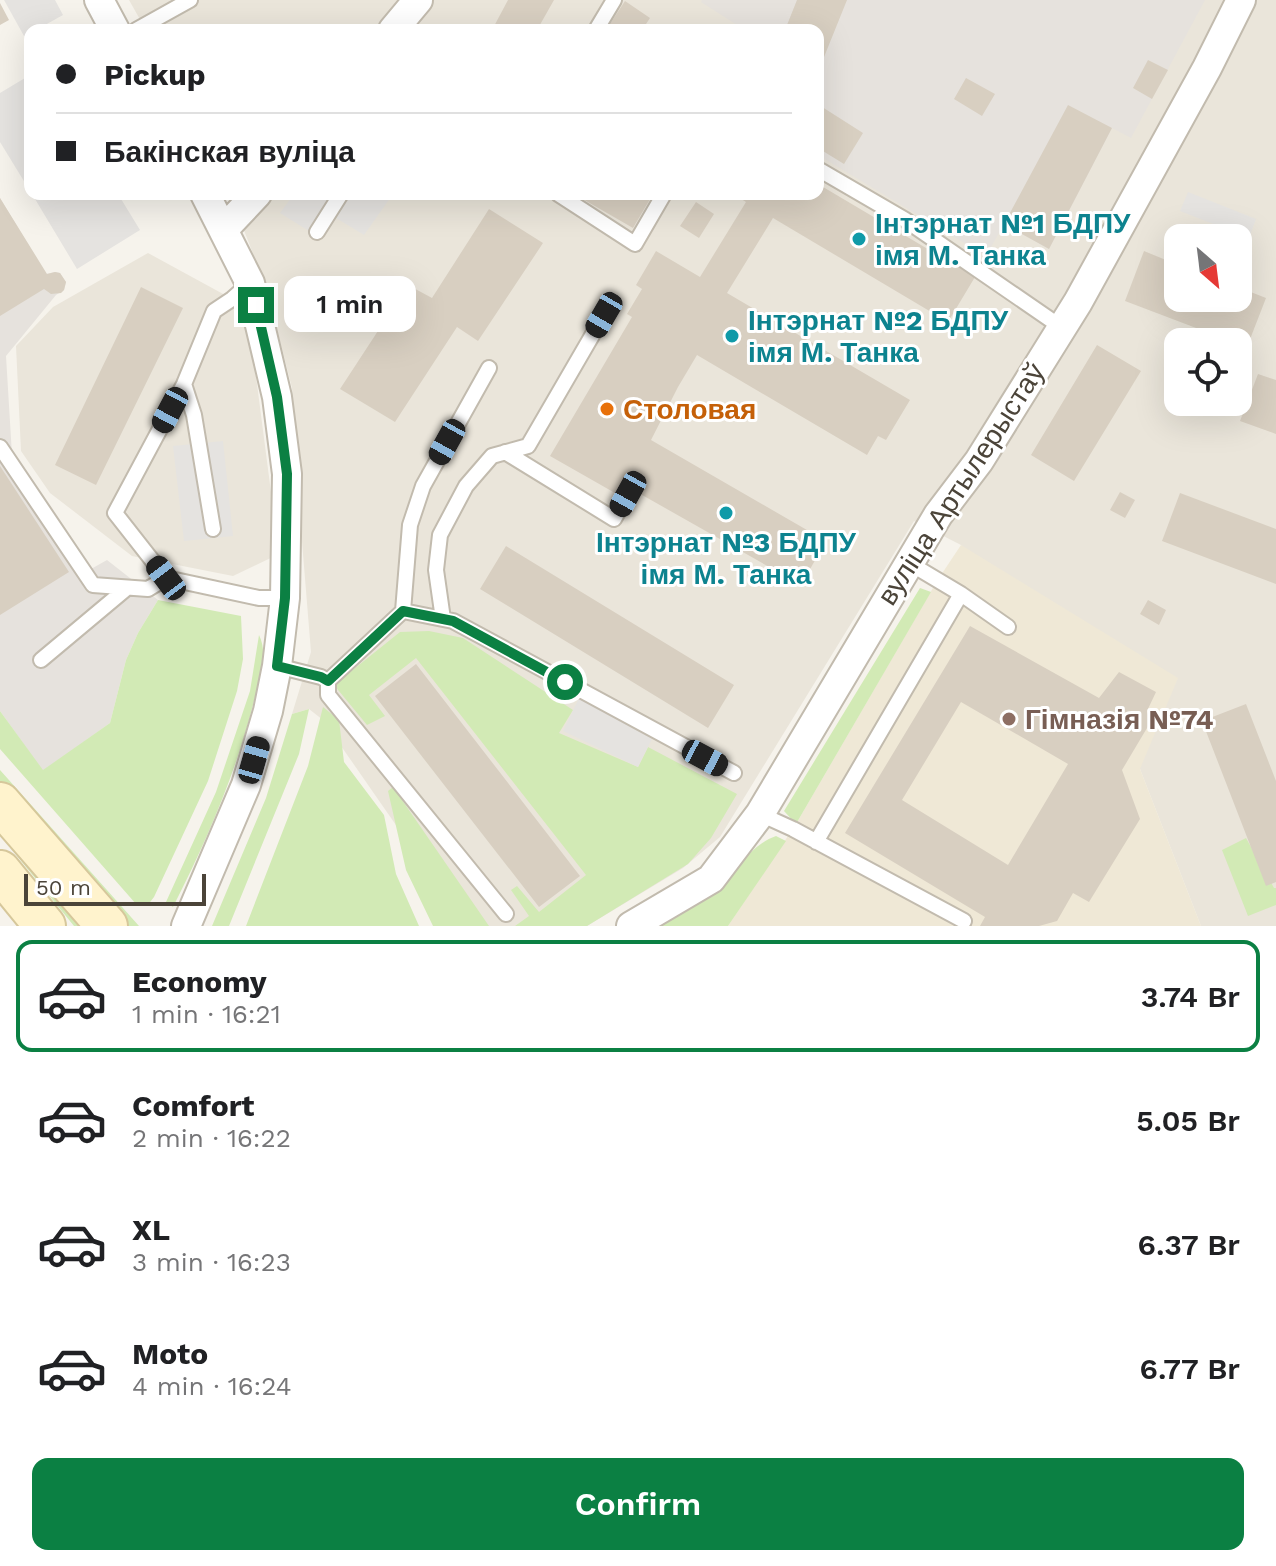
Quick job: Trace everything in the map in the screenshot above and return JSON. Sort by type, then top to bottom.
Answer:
[{"type":"main road","points":[[0,803],[107,926]]},
{"type":"main road","points":[[0,871],[45,926]]},
{"type":"street","points":[[99,0],[112,24]]},
{"type":"street","points":[[398,24],[418,0]]},
{"type":"street","name":"вуліца Артылерыстаў","points":[[631,926],[711,879],[760,814],[938,515],[979,461],[1078,302],[1241,0]]},
{"type":"street","points":[[186,926],[246,785],[268,711],[285,598],[287,474],[277,397],[250,283],[208,200]]},
{"type":"street","points":[[224,229],[251,200]]},
{"type":"lane","points":[[147,24],[190,0]]},
{"type":"lane","points":[[600,24],[614,0]]},
{"type":"lane","points":[[824,172],[904,219],[1061,327]]},
{"type":"lane","points":[[317,232],[337,200]]},
{"type":"lane","points":[[567,200],[635,244],[661,200]]},
{"type":"lane","points":[[250,283],[214,311],[184,384],[115,513],[166,578],[259,598],[285,598]]},
{"type":"lane","points":[[443,619],[436,570],[440,535],[466,486],[492,456],[528,446],[604,315]]},
{"type":"lane","points":[[489,368],[423,486],[410,525],[403,611],[328,681],[328,695],[506,914]]},
{"type":"lane","points":[[184,384],[194,415],[213,529]]},
{"type":"lane","points":[[0,447],[93,585],[148,589],[166,578]]},
{"type":"lane","points":[[505,452],[614,519],[628,494]]},
{"type":"lane","points":[[909,563],[1008,627]]},
{"type":"lane","points":[[41,660],[127,588]]},
{"type":"lane","points":[[816,842],[961,594]]},
{"type":"lane","points":[[403,611],[453,621],[734,773]]},
{"type":"lane","points":[[277,666],[328,681]]},
{"type":"lane","points":[[760,814],[964,921]]},
{"type":"shaded area","points":[[4,0],[55,0],[63,15],[47,24],[24,24],[24,36]]},
{"type":"shaded area","points":[[129,0],[1276,0],[1276,926],[1201,926],[1140,769],[961,545],[914,521],[720,837],[683,868],[587,926],[466,926],[323,720],[309,709],[292,714],[311,652],[292,388],[267,290],[232,200],[824,200],[824,24],[143,24]]},
{"type":"shaded area","points":[[1205,0],[1131,138],[1112,128],[1049,249],[1004,224],[986,256],[824,159],[824,24],[736,24],[701,2]]},
{"type":"shaded area","points":[[24,79],[24,181],[0,142],[0,93]]},
{"type":"shaded area","points":[[1188,192],[1256,219],[1252,230],[1252,224],[1213,224],[1180,211]]},
{"type":"shaded area","points":[[0,198],[46,274],[60,273],[66,282],[64,290],[56,295],[6,356],[12,455],[91,569],[107,560],[158,600],[126,660],[110,723],[43,771],[0,711]]},
{"type":"shaded area","points":[[36,200],[122,200],[140,230],[77,269]]},
{"type":"shaded area","points":[[290,200],[389,200],[364,235],[323,210],[309,231],[280,213]]},
{"type":"shaded area","points":[[148,253],[247,307],[279,554],[233,576],[132,556],[50,493],[21,451],[16,346],[53,307]]},
{"type":"shaded area","points":[[223,441],[233,536],[184,541],[173,446]]},
{"type":"shaded area","name":"Гімназія №74","points":[[961,545],[1178,678],[1140,769],[1201,926],[728,926],[796,824]]},
{"type":"shaded area","points":[[583,690],[658,727],[638,767],[563,731]]},
{"type":"green space","points":[[920,588],[931,592],[796,824],[784,811]]},
{"type":"green space","points":[[158,600],[241,616],[243,659],[237,691],[208,781],[147,906],[136,904],[0,749],[0,711],[43,770],[110,723],[126,660]]},
{"type":"green space","points":[[429,631],[463,638],[573,710],[559,733],[638,767],[648,747],[737,794],[711,838],[688,864],[587,926],[515,926],[529,916],[511,890],[517,886],[539,912],[586,875],[416,658],[369,695],[385,716],[367,725],[334,685],[400,632]]},
{"type":"green space","points":[[259,635],[263,651],[262,668],[239,754],[209,831],[173,907],[166,902],[216,792],[250,691]]},
{"type":"green space","points":[[323,707],[339,720],[344,762],[384,815],[396,874],[419,926],[246,926],[308,766]]},
{"type":"green space","points":[[309,709],[299,754],[229,926],[212,926],[266,798],[292,714]]},
{"type":"green space","points":[[0,770],[139,926],[125,926],[0,785]]},
{"type":"green space","points":[[393,787],[489,926],[433,926],[406,870],[388,791]]},
{"type":"green space","points":[[0,826],[81,926],[74,926],[0,835]]},
{"type":"green space","points":[[776,836],[786,841],[728,926],[659,926],[709,896],[749,854]]},
{"type":"green space","points":[[1246,838],[1276,888],[1276,905],[1248,916],[1222,850]]},
{"type":"building","points":[[508,0],[554,0],[540,24],[495,24]]},
{"type":"building","points":[[797,0],[847,0],[824,57],[824,24],[787,24]]},
{"type":"building","points":[[625,1],[650,18],[646,24],[610,24]]},
{"type":"building","points":[[0,3],[9,20],[0,25]]},
{"type":"building","points":[[1148,60],[1168,70],[1152,99],[1133,88]]},
{"type":"building","points":[[966,78],[995,94],[982,116],[954,99]]},
{"type":"building","points":[[1068,105],[1112,128],[1049,249],[1004,224]]},
{"type":"building","points":[[824,108],[863,133],[844,164],[824,152]]},
{"type":"building","points":[[824,188],[975,277],[948,322],[773,218],[727,293],[910,400],[886,440],[878,436],[867,455],[697,355],[678,387],[651,440],[826,541],[801,585],[621,483],[615,493],[550,456],[632,317],[627,314],[642,289],[636,285],[656,251],[700,277],[746,202],[743,200],[824,200]]},
{"type":"building","points":[[0,198],[47,274],[60,273],[66,282],[61,293],[51,294],[44,289],[0,316]]},
{"type":"building","points":[[584,200],[649,200],[633,228]]},
{"type":"building","points":[[696,202],[714,214],[699,238],[680,226]]},
{"type":"building","points":[[489,209],[543,243],[478,341],[457,327],[395,422],[340,389],[408,285],[432,298]]},
{"type":"building","points":[[1144,251],[1164,259],[1164,312],[1252,312],[1252,292],[1266,298],[1252,334],[1252,328],[1196,328],[1125,301]]},
{"type":"building","points":[[141,287],[183,308],[96,485],[55,465]]},
{"type":"building","points":[[1097,345],[1141,371],[1074,481],[1031,455]]},
{"type":"building","points":[[1258,374],[1276,380],[1276,434],[1240,421],[1242,416],[1252,416],[1252,390]]},
{"type":"building","points":[[0,466],[69,572],[0,615]]},
{"type":"building","points":[[1120,492],[1135,500],[1125,518],[1110,510]]},
{"type":"building","points":[[1180,493],[1276,529],[1276,584],[1162,541]]},
{"type":"building","points":[[506,546],[734,685],[708,728],[480,589]]},
{"type":"building","points":[[1148,600],[1166,610],[1159,625],[1140,614]]},
{"type":"building","points":[[970,626],[1099,698],[1119,672],[1156,692],[1147,711],[1150,723],[1122,770],[1140,819],[1089,902],[1073,893],[1057,921],[1039,926],[980,926],[985,917],[845,833]],"holes":[[[961,702],[1068,764],[1008,865],[902,800]]]},
{"type":"building","points":[[416,664],[580,876],[539,907],[375,696]]},
{"type":"building","points":[[1246,704],[1276,781],[1276,882],[1266,886],[1202,721]]},
{"type":"place","name":"Інтэрнат №1 БДПУ імя М. Танка","points":[[859,239]]},
{"type":"place","name":"Інтэрнат №2 БДПУ імя М. Танка","points":[[732,336]]},
{"type":"place","name":"Столовая","points":[[607,409]]},
{"type":"place","name":"Інтэрнат №3 БДПУ імя М. Танка","points":[[726,513]]},
{"type":"place","name":"Гімназія №74","points":[[1009,719]]},
{"type":"route","points":[[256,305],[277,397],[287,474],[285,598],[277,666],[328,681],[403,611],[453,621],[565,682]]}]
